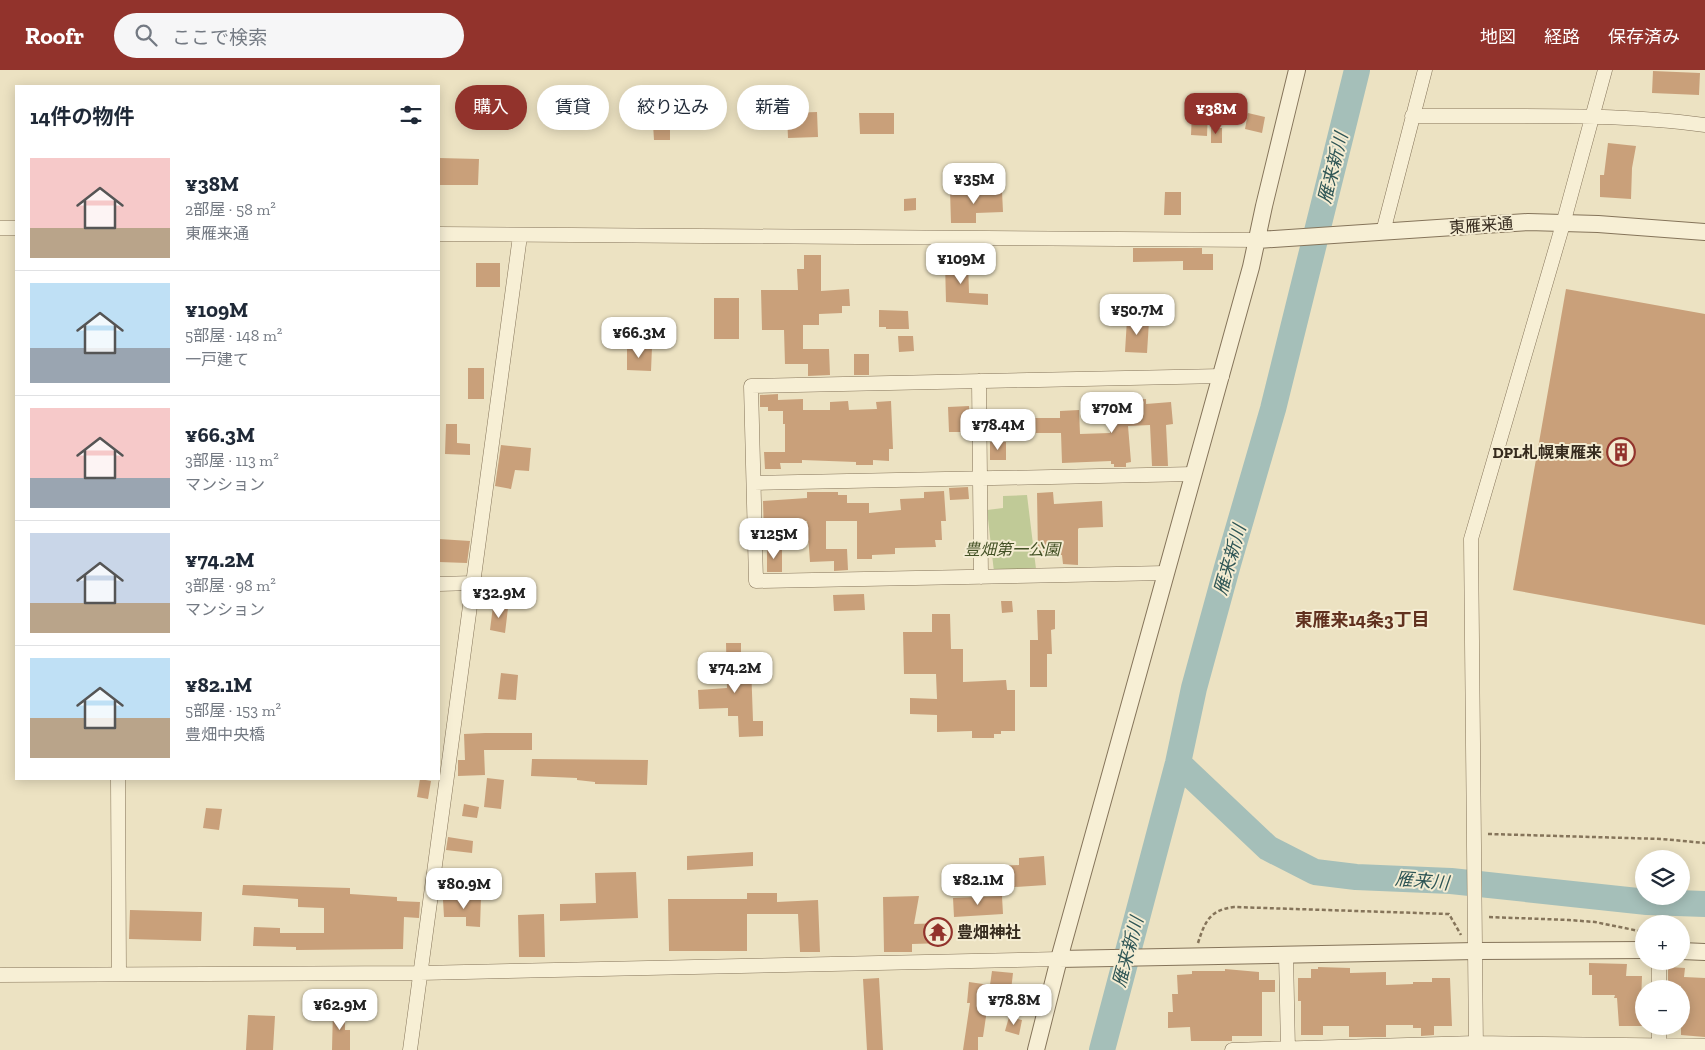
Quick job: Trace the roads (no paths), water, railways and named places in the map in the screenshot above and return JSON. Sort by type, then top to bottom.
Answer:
[{"type":"street","points":[[1036,1050],[1059,959],[1222,376],[1258,240],[1264,206],[1297,70]]},
{"type":"street","points":[[1383,232],[1412,116],[1426,70]]},
{"type":"street","points":[[1476,1047],[1475,899],[1479,844],[1471,539],[1563,224],[1605,70]]},
{"type":"street","points":[[1412,116],[1669,120],[1705,125]]},
{"type":"street","name":"東雁来通","points":[[1258,240],[1528,222],[1617,225],[1705,232]]},
{"type":"street","points":[[0,228],[15,228]]},
{"type":"street","points":[[440,234],[1258,240]]},
{"type":"street","points":[[410,1050],[520,236]]},
{"type":"street","points":[[1166,573],[756,581],[751,386],[1222,376]]},
{"type":"street","points":[[979,381],[981,578]]},
{"type":"street","points":[[754,483],[1194,474]]},
{"type":"street","points":[[440,584],[473,583]]},
{"type":"street","points":[[118,780],[119,974]]},
{"type":"street","points":[[0,974],[420,973],[1286,954],[1635,950]]},
{"type":"street","points":[[1690,951],[1705,952]]},
{"type":"street","points":[[1286,954],[1288,1049]]},
{"type":"street","points":[[1659,1035],[1659,1048]]},
{"type":"street","points":[[1232,1050],[1476,1047],[1659,1048],[1705,1046]]},
{"type":"waterway","name":"雁来新川","points":[[1102,1050],[1178,763],[1194,688],[1273,409],[1357,70]]},
{"type":"waterway","name":"雁来川","points":[[1178,763],[1268,848],[1315,872],[1356,877],[1451,881],[1647,902],[1705,904]]},
{"type":"place","name":"DPL札幌東雁来","points":[[1621,452]]},
{"type":"place","name":"豊畑神社","points":[[938,932]]},
{"type":"district","name":"東雁来14条3丁目","points":[[1362,620]]},
{"type":"park label","name":"豊畑第一公園","points":[[1012,549]]}]
